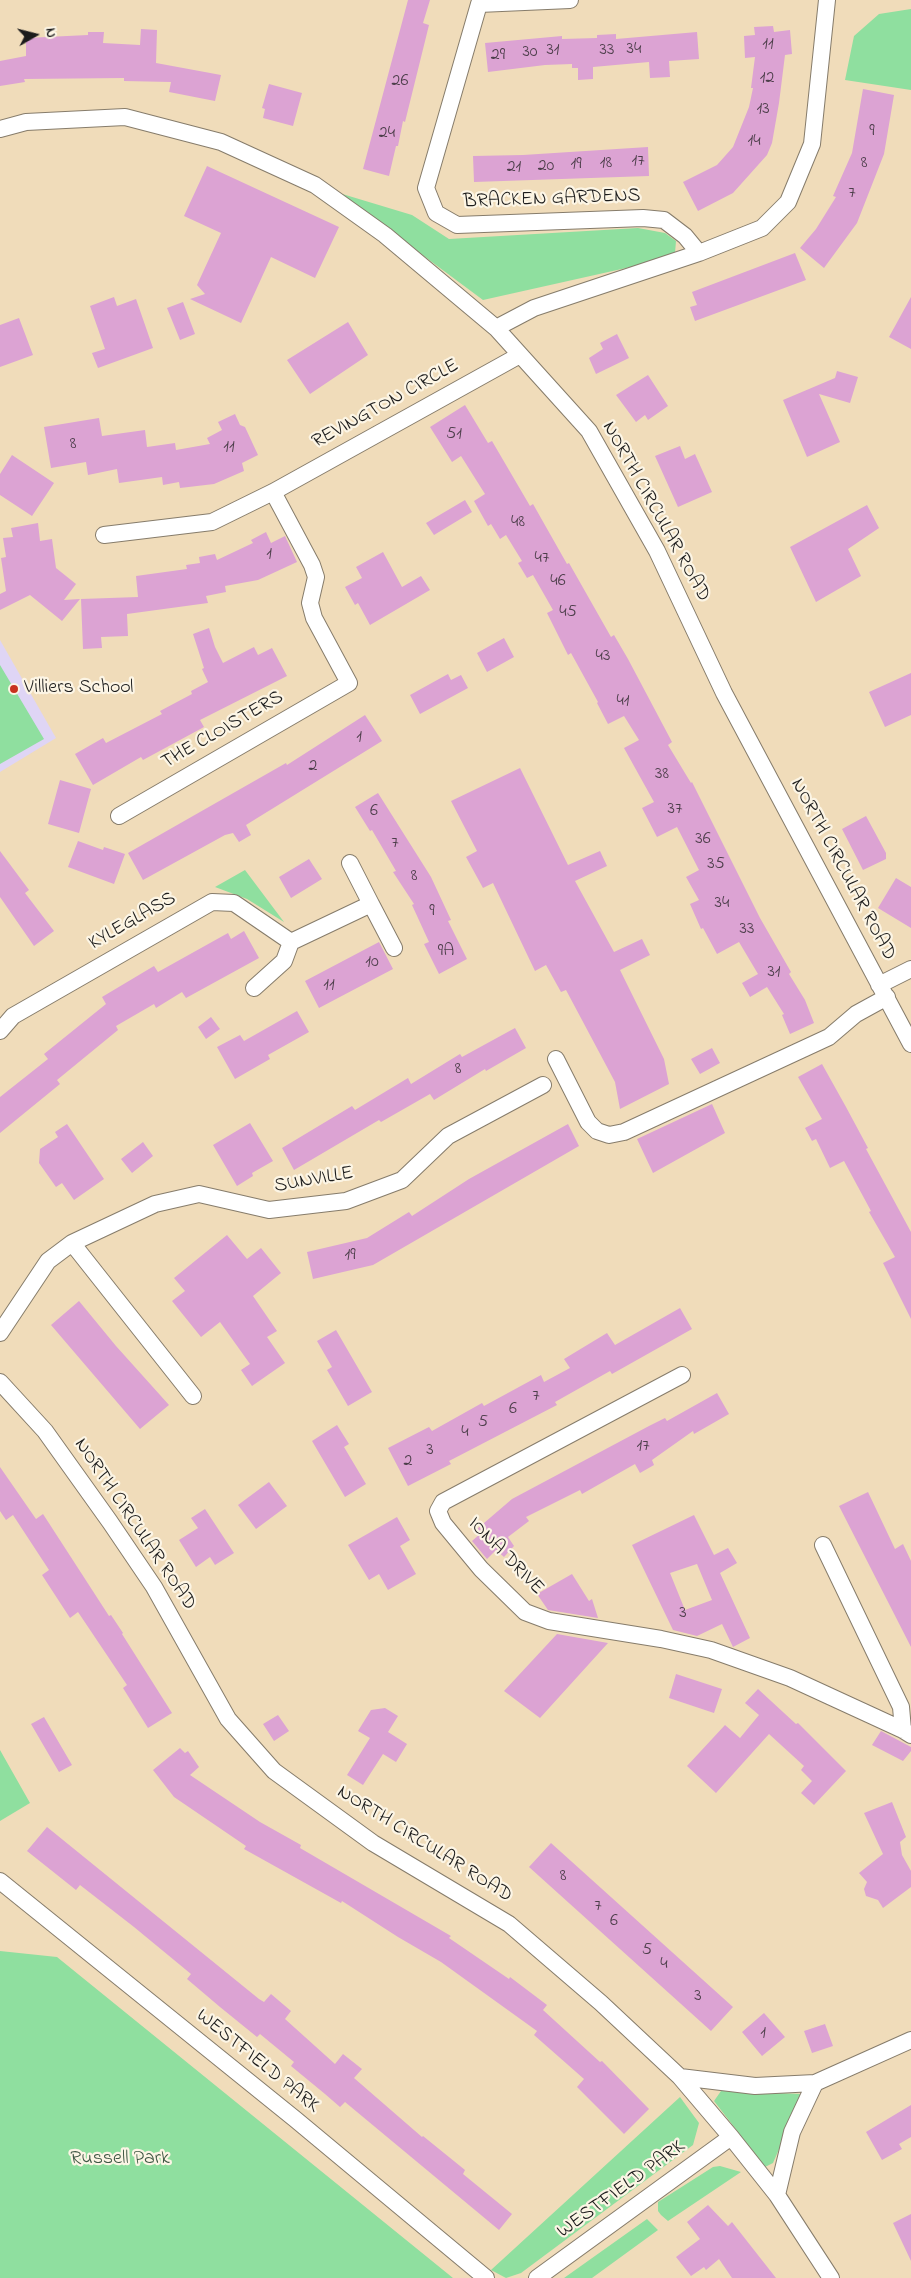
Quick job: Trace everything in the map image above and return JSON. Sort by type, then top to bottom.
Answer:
[{"type":"street","name":"BRACKEN GARDENS","points":[[570,0],[479,2],[426,188],[436,213],[457,225],[643,218],[664,220],[685,236],[699,253]]},
{"type":"street","points":[[496,328],[534,308],[699,253],[762,228],[788,202],[812,144],[827,0]]},
{"type":"street","name":"NORTH CIRCULAR ROAD","points":[[0,129],[26,122],[125,117],[221,142],[315,185],[385,235],[496,328],[589,431],[657,551],[724,693],[911,1044]]},
{"type":"street","name":"REVINGTON CIRCLE","points":[[104,536],[212,522],[273,492],[520,355]]},
{"type":"street","name":"THE CLOISTERS","points":[[119,816],[349,683],[314,618],[310,603],[316,577],[312,565],[273,492]]},
{"type":"street","points":[[350,863],[394,948]]},
{"type":"street","name":"KYLEGLASS","points":[[0,1031],[13,1016],[212,902],[234,903],[291,942]]},
{"type":"street","points":[[254,988],[284,961],[291,942],[371,904]]},
{"type":"street","points":[[556,1058],[588,1122],[597,1131],[609,1135],[624,1132],[829,1037],[911,968]]},
{"type":"street","name":"SUNVILLE","points":[[0,1333],[48,1261],[72,1243],[155,1204],[199,1194],[269,1210],[346,1201],[402,1180],[448,1136],[542,1085]]},
{"type":"street","points":[[72,1243],[193,1396]]},
{"type":"street","name":"IONA DRIVE","points":[[682,1375],[443,1502],[438,1511],[443,1523],[481,1569],[525,1612],[549,1621],[661,1638],[711,1650],[790,1678],[907,1732]]},
{"type":"street","name":"NORTH CIRCULAR ROAD","points":[[0,1382],[45,1431],[110,1522],[154,1587],[228,1719],[274,1771],[372,1843],[510,1924],[601,2002],[680,2076],[731,2137],[777,2195],[831,2278]]},
{"type":"street","name":"IONA DRIVE","points":[[823,1545],[901,1707],[907,1732]]},
{"type":"street","name":"WESTFIELD PARK","points":[[0,1881],[302,2124],[486,2278]]},
{"type":"street","points":[[680,2076],[755,2086],[815,2083],[911,2040]]},
{"type":"street","points":[[777,2195],[792,2132],[815,2083]]},
{"type":"street","name":"WESTFIELD PARK","points":[[537,2278],[731,2137]]},
{"type":"shaded area","name":"Villiers School","points":[[0,640],[56,738],[0,772]]},
{"type":"green space","points":[[911,9],[911,90],[845,80],[854,36],[879,14]]},
{"type":"green space","points":[[339,193],[412,215],[449,239],[638,228],[665,233],[676,241],[675,253],[662,260],[483,300]]},
{"type":"green space","points":[[0,665],[44,739],[0,764]]},
{"type":"green space","points":[[245,870],[284,922],[247,899],[215,887]]},
{"type":"green space","points":[[0,1750],[30,1803],[0,1821]]},
{"type":"green space","name":"Russell Park","points":[[0,1951],[57,1957],[453,2278],[0,2278]]},
{"type":"green space","points":[[721,2091],[803,2094],[773,2163],[765,2167],[714,2101]]},
{"type":"green space","points":[[680,2097],[699,2123],[693,2145],[521,2273],[506,2278],[491,2270]]},
{"type":"green space","points":[[720,2166],[741,2172],[668,2221],[661,2215],[658,2211],[658,2202],[713,2167]]},
{"type":"green space","points":[[647,2219],[658,2230],[592,2278],[564,2278]]},
{"type":"building","points":[[408,0],[430,0],[423,23],[429,25],[405,122],[403,121],[389,176],[363,169]]},
{"type":"building","points":[[773,26],[774,32],[790,30],[792,54],[785,55],[772,143],[767,155],[733,193],[698,211],[683,182],[717,165],[733,147],[749,107],[753,88],[751,88],[755,57],[745,58],[744,36],[755,35],[754,27]]},
{"type":"building","points":[[141,29],[157,30],[156,63],[221,75],[215,101],[169,92],[171,82],[124,81],[124,78],[24,79],[25,82],[0,86],[0,61],[26,56],[26,38],[88,35],[88,32],[104,32],[103,43],[140,45]]},
{"type":"building","points":[[697,32],[699,59],[669,61],[670,77],[650,78],[649,62],[593,67],[593,79],[578,80],[578,68],[572,68],[572,64],[545,65],[488,72],[485,43],[562,36],[562,39],[597,38],[597,35],[616,34],[616,39]]},
{"type":"building","points":[[269,84],[302,93],[293,126],[263,118],[265,109],[262,108]]},
{"type":"building","points":[[863,89],[894,95],[884,154],[857,223],[824,268],[800,248],[816,229],[836,197],[833,196],[852,153]]},
{"type":"building","points":[[648,147],[649,176],[474,182],[473,156],[523,155]]},
{"type":"building","points":[[207,166],[339,227],[315,278],[271,257],[241,323],[190,299],[205,294],[197,285],[221,233],[184,216]]},
{"type":"building","points":[[795,253],[806,280],[695,321],[690,307],[697,305],[692,292]]},
{"type":"building","points":[[114,297],[117,306],[136,299],[153,348],[98,368],[92,353],[105,349],[90,306]]},
{"type":"building","points":[[911,297],[911,349],[889,337]]},
{"type":"building","points":[[183,302],[195,334],[180,340],[167,308]]},
{"type":"building","points":[[19,318],[33,355],[0,367],[0,325]]},
{"type":"building","points":[[348,322],[368,355],[310,394],[287,360]]},
{"type":"building","points":[[617,334],[629,358],[596,374],[589,358],[603,349],[600,343]]},
{"type":"building","points":[[837,371],[858,377],[850,403],[819,394],[840,442],[807,457],[783,400],[835,378]]},
{"type":"building","points":[[648,375],[668,406],[648,420],[645,415],[636,422],[616,395]]},
{"type":"building","points":[[465,405],[488,443],[492,441],[530,506],[533,504],[611,637],[614,635],[628,659],[672,742],[668,745],[692,782],[760,918],[791,972],[789,974],[805,1000],[814,1023],[790,1034],[782,1015],[784,1014],[767,987],[750,997],[742,983],[758,974],[739,942],[717,954],[703,928],[701,929],[690,904],[699,900],[686,877],[699,870],[677,827],[657,837],[642,808],[654,802],[624,748],[639,740],[624,716],[608,724],[571,653],[568,655],[547,613],[553,610],[533,575],[527,578],[518,563],[522,561],[506,535],[500,539],[491,524],[488,526],[474,501],[485,494],[461,456],[452,462],[430,427]]},
{"type":"building","points":[[235,414],[240,425],[245,427],[258,455],[242,463],[244,471],[214,484],[180,488],[179,482],[163,485],[162,477],[119,483],[117,469],[88,475],[86,462],[51,468],[44,427],[99,418],[102,436],[145,430],[147,447],[175,443],[176,450],[210,444],[207,438],[222,430],[218,422]]},
{"type":"building","points":[[680,446],[685,459],[695,454],[712,492],[678,507],[655,456]]},
{"type":"building","points":[[12,455],[54,483],[32,516],[0,495],[0,474]]},
{"type":"building","points":[[465,500],[472,512],[434,535],[426,523]]},
{"type":"building","points":[[867,505],[879,528],[848,549],[861,576],[816,602],[790,547]]},
{"type":"building","points":[[38,523],[40,541],[52,539],[56,568],[76,584],[64,600],[80,599],[62,621],[30,595],[0,610],[0,594],[6,591],[1,558],[6,557],[3,538],[13,537],[11,528]]},
{"type":"building","points":[[266,532],[271,543],[285,536],[297,562],[258,580],[225,586],[226,592],[206,596],[208,603],[127,614],[128,636],[101,637],[102,648],[83,649],[81,599],[138,597],[136,576],[187,569],[186,565],[200,563],[199,557],[215,554],[217,560],[253,543],[251,540]]},
{"type":"building","points":[[383,552],[402,587],[421,576],[430,590],[370,625],[358,603],[355,605],[345,587],[362,578],[356,567]]},
{"type":"building","points":[[209,628],[223,663],[254,647],[258,655],[272,648],[287,676],[200,720],[204,727],[143,760],[141,757],[93,785],[75,754],[103,738],[106,743],[162,714],[160,711],[192,694],[191,691],[208,682],[202,669],[204,668],[193,634]]},
{"type":"building","points":[[504,638],[514,657],[487,672],[477,653]]},
{"type":"building","points":[[911,673],[911,715],[885,727],[869,692]]},
{"type":"building","points":[[448,674],[451,680],[461,675],[468,688],[420,714],[410,695]]},
{"type":"building","points":[[365,715],[382,741],[246,825],[251,835],[239,842],[233,833],[225,835],[143,880],[128,853],[286,763],[287,765]]},
{"type":"building","points":[[520,768],[568,865],[600,851],[607,866],[575,881],[614,952],[642,939],[650,955],[620,970],[664,1059],[669,1084],[620,1109],[615,1082],[566,990],[561,992],[546,965],[535,971],[493,883],[483,888],[466,857],[477,851],[451,801]]},
{"type":"building","points":[[60,780],[91,789],[79,833],[48,824]]},
{"type":"building","points":[[378,793],[431,877],[451,920],[448,921],[467,959],[439,974],[424,944],[429,942],[412,905],[414,904],[393,872],[396,871],[372,830],[370,831],[355,807]]},
{"type":"building","points":[[866,816],[886,853],[886,859],[863,870],[842,829]]},
{"type":"building","points":[[78,841],[103,850],[104,847],[125,854],[114,884],[68,867]]},
{"type":"building","points":[[0,851],[29,890],[25,893],[54,931],[34,946],[0,897]]},
{"type":"building","points":[[309,859],[322,879],[291,898],[279,877]]},
{"type":"building","points":[[896,878],[911,887],[911,928],[878,908]]},
{"type":"building","points":[[244,931],[259,958],[186,998],[182,992],[156,1008],[154,1004],[116,1026],[118,1030],[57,1080],[60,1084],[0,1133],[0,1097],[48,1059],[44,1054],[106,1004],[102,997],[154,966],[158,972],[228,933],[231,939]]},
{"type":"building","points":[[379,942],[393,969],[319,1008],[305,981]]},
{"type":"building","points":[[297,1011],[309,1032],[268,1055],[270,1059],[235,1079],[217,1047],[240,1035],[244,1041]]},
{"type":"building","points":[[211,1017],[220,1029],[206,1039],[198,1027]]},
{"type":"building","points":[[515,1028],[526,1048],[486,1071],[485,1069],[434,1100],[430,1094],[381,1122],[379,1120],[294,1170],[282,1148],[352,1106],[355,1110],[408,1078],[411,1084],[460,1054],[462,1057]]},
{"type":"building","points":[[712,1048],[720,1063],[700,1074],[691,1059]]},
{"type":"building","points":[[822,1064],[911,1232],[911,1319],[883,1263],[895,1257],[869,1212],[871,1211],[844,1161],[830,1168],[816,1139],[812,1141],[805,1128],[822,1119],[798,1077]]},
{"type":"building","points":[[712,1104],[725,1133],[653,1173],[637,1139]]},
{"type":"building","points":[[250,1123],[273,1161],[252,1173],[253,1176],[237,1186],[213,1145]]},
{"type":"building","points":[[67,1124],[104,1179],[74,1200],[62,1183],[56,1187],[39,1163],[40,1149],[58,1137],[55,1132]]},
{"type":"building","points":[[568,1124],[579,1146],[373,1265],[313,1279],[307,1252],[367,1238],[409,1212],[412,1216],[469,1179]]},
{"type":"building","points":[[143,1142],[153,1156],[132,1173],[121,1159]]},
{"type":"building","points":[[227,1235],[247,1259],[261,1248],[281,1273],[253,1296],[277,1331],[267,1337],[285,1363],[252,1386],[241,1370],[250,1364],[220,1322],[201,1337],[172,1301],[185,1291],[174,1278]]},
{"type":"building","points":[[79,1301],[169,1405],[140,1429],[51,1325]]},
{"type":"building","points":[[680,1308],[692,1329],[612,1374],[610,1371],[555,1402],[557,1405],[449,1461],[451,1464],[408,1486],[388,1448],[429,1427],[432,1431],[482,1403],[484,1406],[541,1375],[544,1382],[570,1368],[564,1359],[607,1333],[615,1345]]},
{"type":"building","points":[[336,1330],[372,1392],[348,1406],[327,1370],[332,1367],[317,1341]]},
{"type":"building","points":[[717,1393],[729,1414],[694,1434],[693,1431],[652,1460],[654,1465],[640,1473],[635,1464],[582,1494],[580,1490],[526,1517],[529,1521],[508,1537],[514,1546],[504,1557],[496,1550],[487,1559],[472,1541],[480,1534],[477,1529],[512,1499],[649,1426],[665,1418],[667,1421]]},
{"type":"building","points":[[337,1425],[349,1444],[344,1447],[366,1484],[345,1497],[312,1441]]},
{"type":"building","points":[[0,1467],[36,1519],[43,1514],[109,1616],[111,1615],[123,1633],[172,1713],[148,1728],[123,1688],[127,1685],[78,1612],[70,1618],[42,1575],[49,1570],[13,1515],[6,1520],[0,1511]]},
{"type":"building","points":[[269,1482],[287,1506],[256,1529],[238,1505]]},
{"type":"building","points":[[868,1492],[895,1549],[903,1544],[911,1561],[911,1647],[839,1506]]},
{"type":"building","points":[[205,1509],[234,1553],[215,1565],[210,1557],[196,1567],[179,1540],[198,1528],[191,1518]]},
{"type":"building","points":[[694,1515],[714,1555],[728,1548],[737,1563],[720,1573],[750,1638],[733,1647],[722,1624],[697,1636],[673,1630],[632,1545]],"holes":[[[697,1564],[712,1600],[685,1610],[670,1573]]]},
{"type":"building","points":[[397,1517],[410,1540],[400,1546],[416,1574],[388,1590],[379,1574],[369,1580],[348,1545]]},
{"type":"building","points":[[572,1574],[589,1601],[592,1599],[598,1618],[548,1610],[537,1594]]},
{"type":"building","points":[[557,1634],[608,1643],[540,1718],[504,1691]]},
{"type":"building","points":[[676,1674],[722,1689],[714,1713],[669,1698]]},
{"type":"building","points":[[758,1689],[796,1724],[798,1723],[846,1771],[814,1805],[801,1793],[812,1781],[801,1770],[804,1766],[769,1734],[716,1793],[687,1766],[725,1725],[740,1738],[759,1715],[745,1703]]},
{"type":"building","points":[[385,1708],[398,1716],[388,1732],[407,1744],[396,1762],[383,1754],[363,1785],[347,1775],[370,1738],[358,1731],[371,1710]]},
{"type":"building","points":[[278,1715],[289,1731],[274,1741],[263,1724]]},
{"type":"building","points":[[44,1717],[72,1765],[59,1772],[31,1724]]},
{"type":"building","points":[[881,1731],[911,1747],[911,1751],[903,1761],[872,1745]]},
{"type":"building","points":[[180,1748],[185,1753],[188,1751],[199,1767],[190,1775],[260,1822],[301,1845],[300,1848],[451,1936],[449,1938],[509,1979],[510,1977],[547,2005],[543,2010],[600,2062],[602,2061],[649,2109],[624,2134],[577,2087],[584,2079],[534,2035],[537,2031],[441,1962],[342,1901],[341,1903],[244,1849],[246,1846],[174,1797],[153,1770]]},
{"type":"building","points":[[892,1802],[906,1837],[900,1842],[902,1855],[911,1871],[911,1887],[883,1908],[878,1900],[866,1896],[864,1889],[867,1882],[859,1873],[883,1854],[864,1813]]},
{"type":"building","points":[[47,1827],[259,1999],[264,2002],[271,1994],[291,2011],[285,2019],[335,2064],[343,2054],[362,2069],[354,2078],[422,2137],[465,2170],[463,2174],[512,2214],[499,2230],[345,2102],[340,2107],[291,2066],[294,2062],[260,2034],[257,2037],[187,1979],[191,1974],[134,1927],[80,1885],[76,1890],[27,1851]]},
{"type":"building","points":[[551,1843],[733,2007],[711,2031],[529,1867]]},
{"type":"building","points":[[764,2013],[785,2037],[762,2056],[742,2032]]},
{"type":"building","points":[[825,2024],[833,2046],[812,2053],[804,2031]]},
{"type":"building","points":[[911,2105],[911,2137],[899,2144],[902,2149],[882,2160],[866,2132]]},
{"type":"building","points":[[708,2205],[728,2226],[732,2222],[776,2278],[732,2278],[719,2259],[706,2270],[704,2267],[691,2276],[676,2257],[700,2239],[687,2222]]},
{"type":"building","points":[[911,2214],[911,2261],[893,2223]]},
{"type":"place","name":"Villiers School","points":[[14,689]]}]
